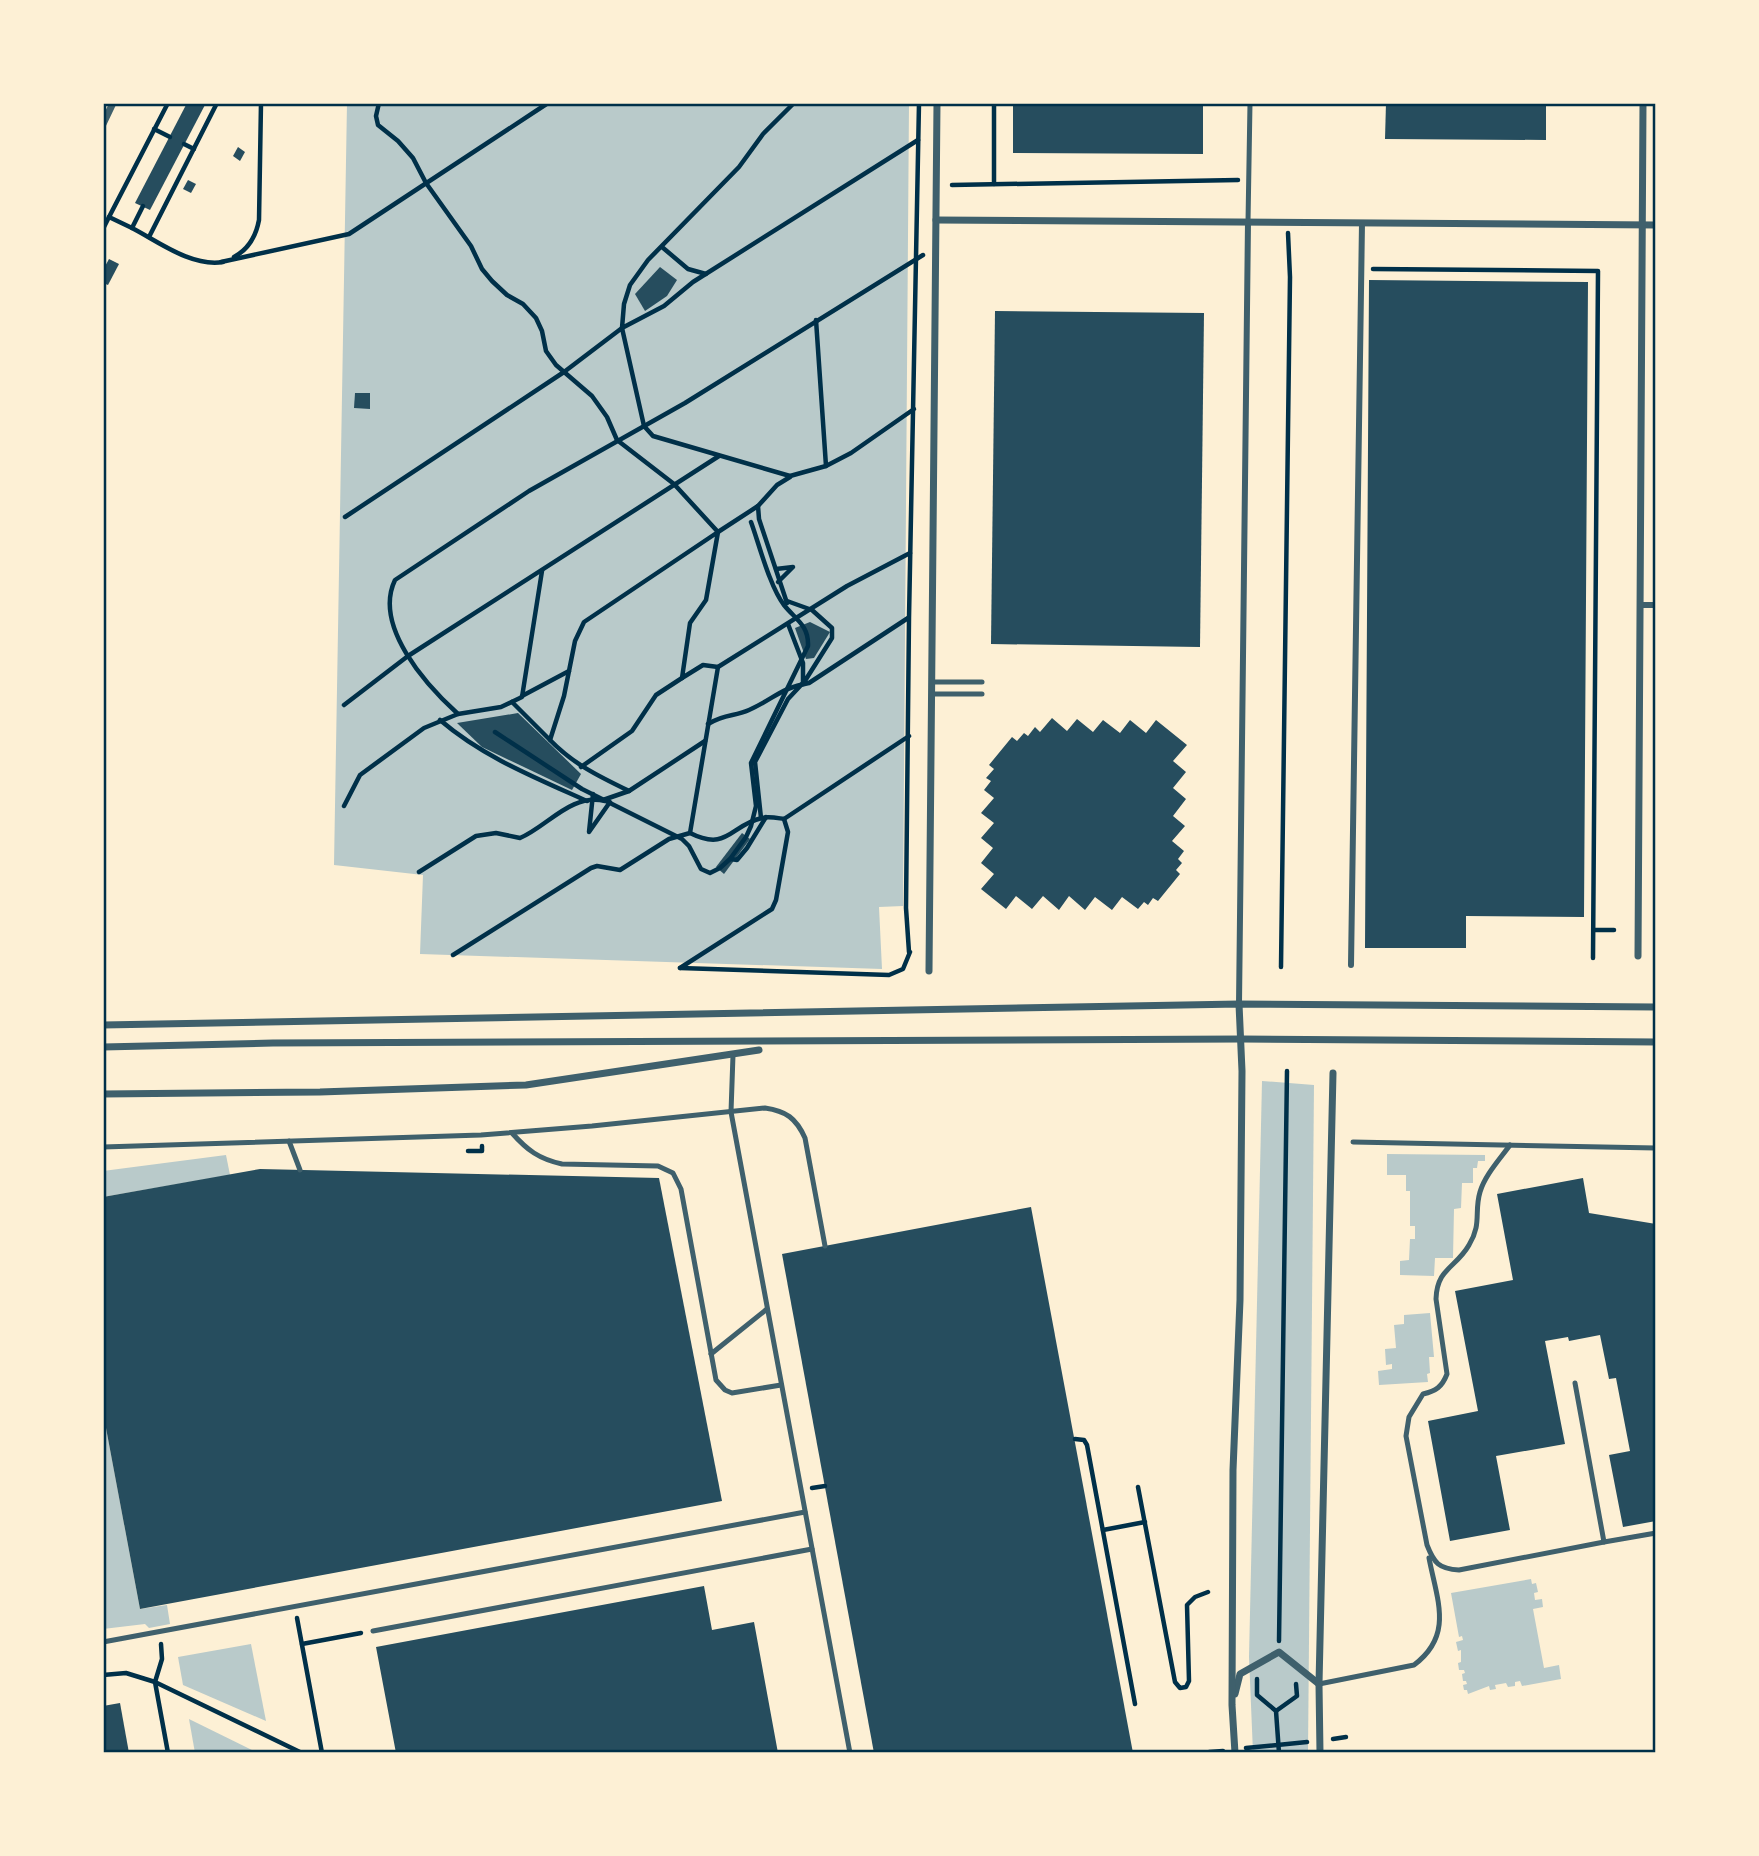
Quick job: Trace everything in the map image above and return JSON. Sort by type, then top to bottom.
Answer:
[{"type":"street","points":[[103,124],[113,103]]},
{"type":"street","points":[[929,971],[937,103]]},
{"type":"street","points":[[1638,956],[1643,103]]},
{"type":"street","points":[[936,220],[1656,225]]},
{"type":"street","points":[[1235,1751],[1232,1705],[1233,1470],[1240,1300],[1242,1039],[1239,1004],[1248,222]]},
{"type":"street","points":[[1351,965],[1362,223]]},
{"type":"street","points":[[1640,604],[1656,605]]},
{"type":"street","points":[[103,1025],[1239,1004],[1656,1007]]},
{"type":"street","points":[[103,1047],[273,1043],[1242,1039],[1656,1042]]},
{"type":"street","points":[[103,1094],[320,1092],[526,1085],[759,1050]]},
{"type":"street","points":[[1320,1753],[1319,1684],[1333,1073]]},
{"type":"street","points":[[1232,1705],[1240,1674],[1279,1652],[1319,1684]]},
{"type":"lane","points":[[1248,222],[1250,103]]},
{"type":"lane","points":[[932,682],[982,682]]},
{"type":"lane","points":[[932,694],[982,694]]},
{"type":"lane","points":[[733,1055],[730,1112],[850,1753]]},
{"type":"lane","points":[[103,1147],[512,1133],[765,1108],[780,1110],[799,1124],[805,1138],[825,1245]]},
{"type":"lane","points":[[512,1133],[526,1149],[562,1164],[658,1166],[673,1173],[681,1189],[716,1380],[725,1390],[740,1392],[781,1385]]},
{"type":"lane","points":[[289,1141],[300,1170]]},
{"type":"lane","points":[[1353,1142],[1656,1148]]},
{"type":"lane","points":[[1319,1684],[1413,1665],[1426,1655],[1436,1641],[1440,1627],[1406,1436],[1409,1417],[1423,1394],[1434,1391],[1443,1383],[1447,1374],[1436,1288],[1443,1273],[1469,1246],[1478,1226],[1480,1191],[1510,1145]]},
{"type":"lane","points":[[711,1354],[767,1309]]},
{"type":"lane","points":[[1574,1383],[1604,1542]]},
{"type":"lane","points":[[103,1642],[805,1512]]},
{"type":"lane","points":[[1427,1545],[1433,1562],[1444,1569],[1459,1570],[1656,1533]]},
{"type":"lane","points":[[373,1631],[812,1549]]},
{"type":"path","points":[[103,229],[168,103]]},
{"type":"path","points":[[149,237],[217,103]]},
{"type":"path","points":[[221,262],[240,254],[254,238],[257,230],[261,103]]},
{"type":"path","points":[[379,103],[376,116],[379,125],[398,141],[412,158],[426,183],[471,246],[482,269],[507,295],[523,304],[536,318],[546,351],[556,365],[592,396],[607,416],[617,440],[674,484],[718,532]]},
{"type":"path","points":[[109,217],[192,259],[212,263],[349,234],[548,103]]},
{"type":"path","points":[[790,476],[653,436],[644,426],[622,328],[624,304],[630,285],[648,260],[739,167],[763,134],[794,103]]},
{"type":"path","points":[[784,819],[788,832],[775,905],[680,968],[888,975],[903,969],[909,952],[906,908],[909,618],[919,103]]},
{"type":"path","points":[[994,103],[994,184]]},
{"type":"path","points":[[155,129],[170,137]]},
{"type":"path","points":[[345,517],[564,372],[622,328],[664,306],[707,274],[918,140]]},
{"type":"path","points":[[184,144],[194,149]]},
{"type":"path","points":[[952,185],[1249,179]]},
{"type":"path","points":[[132,228],[143,206]]},
{"type":"path","points":[[1281,967],[1290,277],[1288,223]]},
{"type":"path","points":[[662,247],[688,270],[707,274]]},
{"type":"path","points":[[458,713],[422,678],[408,656],[391,618],[390,590],[395,580],[529,491],[685,403],[936,248]]},
{"type":"path","points":[[1361,270],[1598,271],[1593,958]]},
{"type":"path","points":[[816,320],[826,466]]},
{"type":"path","points":[[550,740],[564,696],[579,630],[584,622],[758,506],[777,485],[790,476],[826,466],[851,453],[914,408]]},
{"type":"path","points":[[344,705],[408,656],[719,455]]},
{"type":"path","points":[[758,506],[759,519],[794,621]]},
{"type":"path","points":[[495,732],[549,769],[682,839],[689,846],[701,869],[715,872],[730,859],[746,837],[755,815],[751,763],[807,653],[808,646],[806,631],[801,621],[780,598],[751,522]]},
{"type":"path","points":[[682,678],[690,623],[706,600],[718,532]]},
{"type":"path","points":[[581,767],[632,731],[656,695],[682,678],[703,665],[718,667],[847,586],[911,553]]},
{"type":"path","points":[[775,585],[793,567],[776,569]]},
{"type":"path","points":[[522,697],[542,571]]},
{"type":"path","points":[[730,859],[737,860],[764,818],[755,762],[788,699],[803,684],[834,634],[832,628],[811,610],[787,601]]},
{"type":"path","points":[[708,724],[725,715],[748,710],[790,685],[809,682],[909,618]]},
{"type":"path","points":[[788,624],[803,663],[803,684]]},
{"type":"path","points":[[690,833],[718,667]]},
{"type":"path","points":[[344,806],[360,775],[424,728],[458,713],[512,702],[569,671]]},
{"type":"path","points":[[512,702],[564,755],[581,767],[629,791]]},
{"type":"path","points":[[440,720],[463,740],[486,753],[588,802]]},
{"type":"path","points":[[453,955],[591,868],[623,869],[674,836],[690,833],[703,839],[723,839],[750,822],[764,818],[784,819],[909,736]]},
{"type":"path","points":[[419,872],[476,836],[496,833],[520,838],[565,807],[602,800],[629,791],[705,741]]},
{"type":"path","points":[[593,794],[590,832],[610,802]]},
{"type":"path","points":[[602,800],[674,836]]},
{"type":"path","points":[[1593,930],[1614,930]]},
{"type":"path","points":[[909,952],[917,951]]},
{"type":"path","points":[[1279,1652],[1287,1072]]},
{"type":"path","points":[[1075,1439],[1084,1440],[1087,1445],[1135,1704]]},
{"type":"path","points":[[1138,1487],[1175,1682],[1180,1688],[1186,1687],[1189,1681],[1187,1605],[1195,1597],[1208,1592]]},
{"type":"path","points":[[1103,1530],[1145,1522]]},
{"type":"path","points":[[295,1607],[322,1753]]},
{"type":"path","points":[[302,1644],[373,1631]]},
{"type":"path","points":[[159,1632],[162,1659],[155,1682],[168,1753]]},
{"type":"path","points":[[1258,1670],[1257,1695],[1276,1711],[1279,1753]]},
{"type":"path","points":[[1276,1711],[1297,1696],[1296,1671]]},
{"type":"path","points":[[103,1675],[127,1673],[155,1682],[302,1753]]},
{"type":"path","points":[[1209,1752],[1346,1737]]},
{"type":"shaded area","points":[[347,103],[909,103],[903,906],[879,907],[882,969],[420,954],[423,875],[334,865]]},
{"type":"shaded area","points":[[1262,1081],[1314,1085],[1308,1753],[1253,1753],[1249,1657]]},
{"type":"shaded area","points":[[1387,1154],[1485,1155],[1485,1161],[1478,1161],[1477,1168],[1473,1168],[1473,1183],[1462,1183],[1461,1208],[1454,1209],[1453,1258],[1435,1258],[1434,1276],[1400,1275],[1400,1261],[1409,1260],[1410,1239],[1415,1239],[1415,1226],[1410,1226],[1410,1191],[1406,1191],[1406,1175],[1387,1175]]},
{"type":"shaded area","points":[[226,1155],[230,1175],[103,1197],[103,1171]]},
{"type":"shaded area","points":[[1430,1313],[1434,1357],[1429,1357],[1428,1382],[1379,1385],[1378,1371],[1392,1369],[1392,1364],[1386,1365],[1385,1349],[1396,1348],[1394,1325],[1404,1324],[1404,1315]]},
{"type":"shaded area","points":[[103,1412],[140,1609],[167,1605],[170,1624],[149,1628],[145,1624],[103,1629]]},
{"type":"shaded area","points":[[1531,1579],[1532,1584],[1536,1583],[1538,1592],[1534,1593],[1535,1600],[1542,1599],[1543,1607],[1533,1609],[1544,1668],[1559,1665],[1561,1679],[1522,1686],[1520,1681],[1515,1682],[1515,1686],[1508,1687],[1506,1683],[1495,1685],[1496,1689],[1490,1690],[1489,1686],[1468,1694],[1463,1685],[1467,1684],[1463,1681],[1464,1670],[1459,1670],[1461,1650],[1458,1651],[1456,1642],[1463,1640],[1462,1636],[1459,1637],[1451,1593]]},
{"type":"shaded area","points":[[251,1644],[266,1721],[183,1685],[178,1657]]},
{"type":"shaded area","points":[[189,1719],[258,1753],[195,1753]]},
{"type":"building","points":[[187,103],[206,103],[150,210],[135,203]]},
{"type":"building","points":[[1013,103],[1203,103],[1203,154],[1013,153]]},
{"type":"building","points":[[1386,103],[1546,103],[1546,140],[1385,139]]},
{"type":"building","points":[[238,147],[245,152],[240,161],[233,156]]},
{"type":"building","points":[[188,180],[196,184],[191,193],[183,189]]},
{"type":"building","points":[[109,259],[119,264],[108,285],[103,283],[103,270]]},
{"type":"building","points":[[660,267],[677,280],[667,296],[645,311],[635,294]]},
{"type":"building","points":[[1369,280],[1588,282],[1584,917],[1466,916],[1466,948],[1365,948]]},
{"type":"building","points":[[995,311],[1204,313],[1200,647],[991,644]]},
{"type":"building","points":[[355,393],[370,393],[370,409],[354,408]]},
{"type":"building","points":[[810,622],[830,632],[814,658],[806,659],[795,628]]},
{"type":"building","points":[[518,713],[581,774],[572,790],[482,747],[457,723]]},
{"type":"building","points":[[1052,718],[1067,731],[1077,719],[1093,732],[1103,720],[1120,733],[1130,720],[1146,733],[1156,720],[1187,745],[1173,761],[1186,772],[1173,788],[1186,799],[1173,816],[1185,826],[1172,841],[1184,851],[1178,859],[1182,863],[1176,870],[1180,874],[1158,901],[1153,898],[1148,905],[1144,902],[1138,909],[1122,897],[1112,910],[1095,897],[1085,910],[1069,896],[1059,910],[1043,896],[1032,909],[1016,896],[1006,909],[981,889],[994,874],[981,863],[993,848],[981,838],[994,823],[981,813],[994,798],[984,790],[991,781],[986,778],[994,769],[989,765],[1012,737],[1017,741],[1024,733],[1028,736],[1035,727],[1040,732]]},
{"type":"building","points":[[742,833],[750,839],[724,874],[716,867]]},
{"type":"building","points":[[260,1169],[659,1178],[722,1501],[140,1609],[103,1412],[103,1197]]},
{"type":"building","points":[[1583,1178],[1589,1213],[1656,1224],[1656,1521],[1623,1527],[1609,1455],[1630,1451],[1616,1378],[1609,1379],[1600,1335],[1569,1341],[1568,1337],[1545,1341],[1565,1444],[1496,1456],[1510,1530],[1450,1541],[1428,1421],[1478,1411],[1455,1291],[1513,1280],[1497,1194]]},
{"type":"building","points":[[1031,1207],[1133,1753],[874,1753],[782,1254]]},
{"type":"building","points":[[704,1586],[712,1630],[754,1622],[778,1753],[396,1753],[376,1647]]},
{"type":"building","points":[[120,1703],[129,1753],[103,1753],[103,1706]]}]
